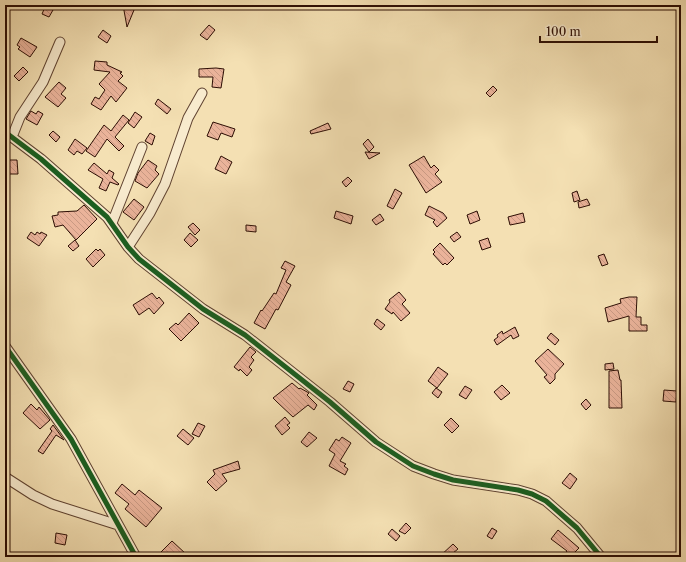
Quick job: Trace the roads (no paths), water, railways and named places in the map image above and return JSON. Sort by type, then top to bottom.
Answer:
[{"type":"street","points":[[60,42],[43,82],[8,134],[65,180],[112,223],[128,247],[139,259],[180,293],[245,335],[382,446],[413,466],[453,480],[518,490],[532,494],[546,501],[577,528],[601,557]]},
{"type":"street","points":[[128,247],[150,213],[165,184],[188,118],[202,93]]},
{"type":"street","points":[[112,223],[142,147]]},
{"type":"street","points":[[5,346],[71,439],[136,557]]},
{"type":"street","points":[[5,477],[33,495],[52,504],[118,525]]}]
